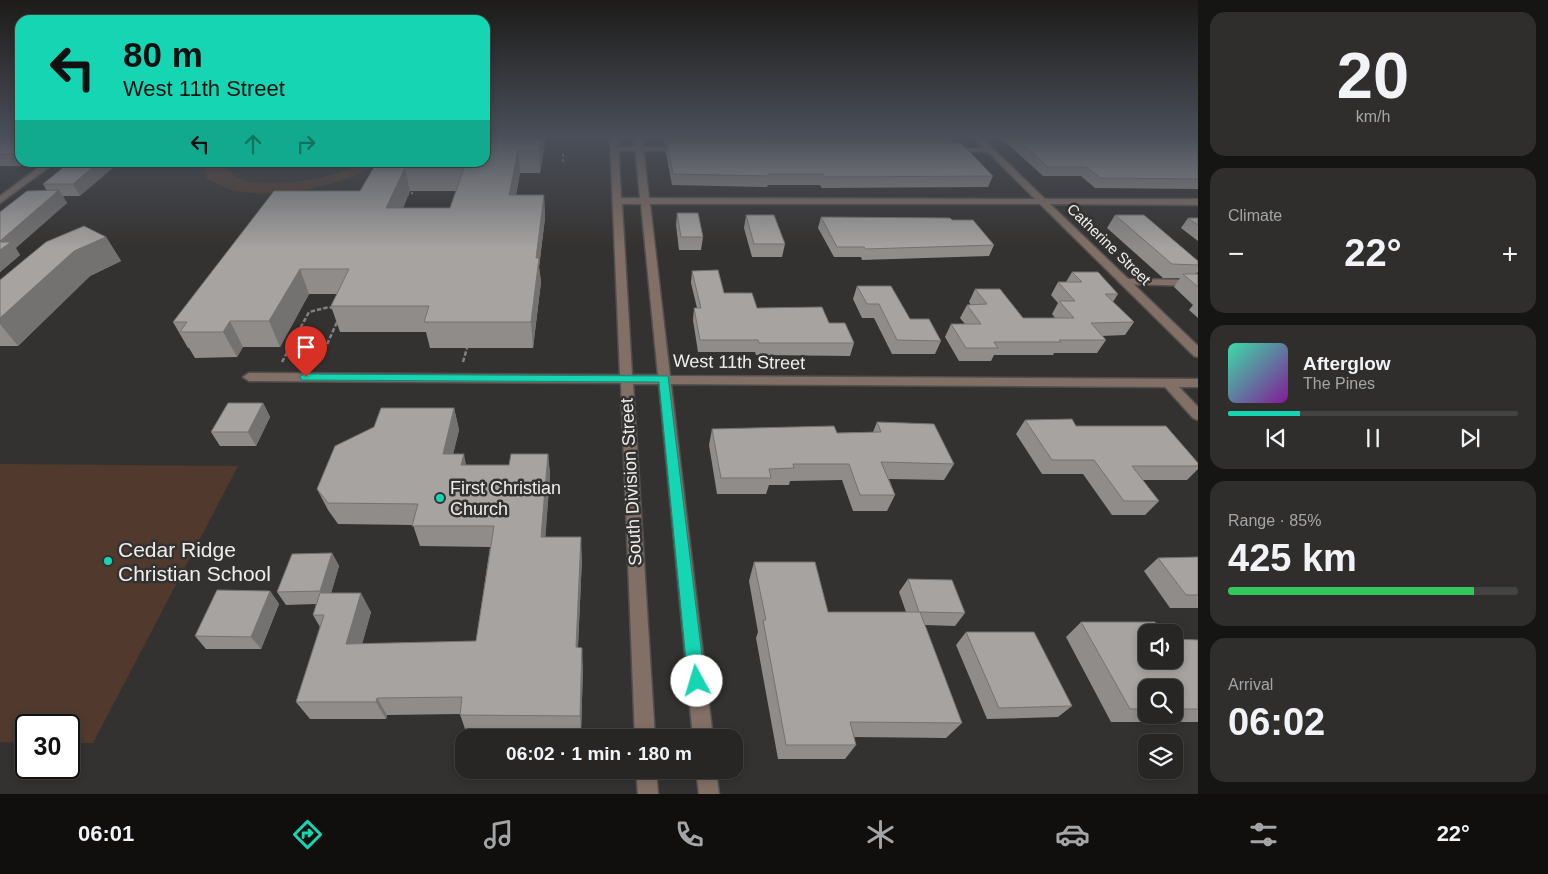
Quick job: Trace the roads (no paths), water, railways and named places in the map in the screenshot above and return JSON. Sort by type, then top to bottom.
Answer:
[{"type":"street","points":[[0,200],[36,174]]},
{"type":"street","name":"South Division Street","points":[[616,174],[645,729]]},
{"type":"street","points":[[642,174],[702,729]]},
{"type":"street","name":"Catherine Street","points":[[1014,174],[1198,353]]},
{"type":"street","points":[[617,201],[1198,202]]},
{"type":"street","points":[[1126,282],[1198,282]]},
{"type":"street","name":"West 11th Street","points":[[249,377],[1198,383]]},
{"type":"street","points":[[1168,383],[1198,415]]},
{"type":"street","points":[[647,779],[648,794]]},
{"type":"street","points":[[707,779],[709,794]]},
{"type":"place","name":"First Christian Church","points":[[440,498]]},
{"type":"place","name":"Cedar Ridge Christian School","points":[[108,561]]}]
